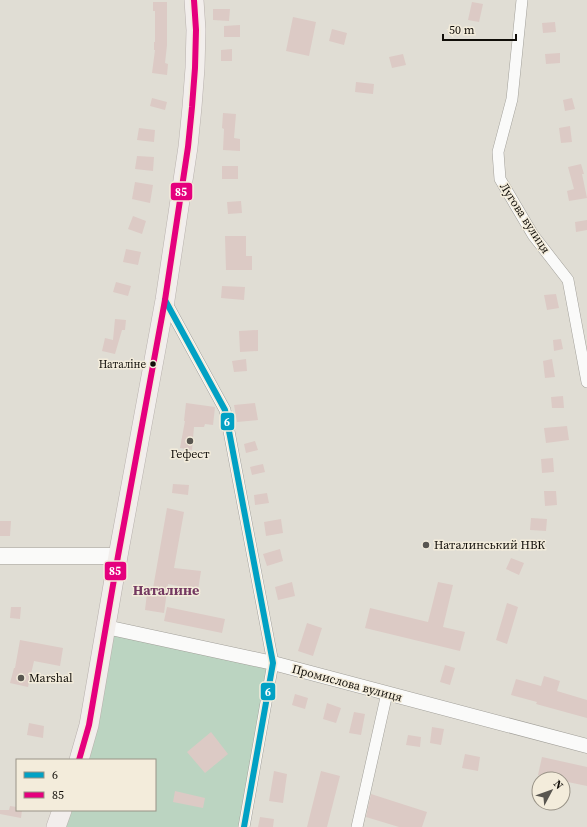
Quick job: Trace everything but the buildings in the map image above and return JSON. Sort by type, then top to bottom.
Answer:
[{"type":"highway","points":[[79,759],[89,725],[118,556],[165,300],[188,148],[195,68],[196,30],[194,0]]},
{"type":"highway","points":[[56,827],[62,811]]},
{"type":"main road","points":[[0,556],[118,556]]},
{"type":"street","name":"Лугова вулиця","points":[[522,0],[512,99],[498,152],[500,179],[533,235],[568,280],[587,382]]},
{"type":"street","points":[[165,300],[225,410],[273,663],[244,827]]},
{"type":"street","name":"Промислова вулиця","points":[[106,627],[273,663],[587,746]]},
{"type":"street","points":[[357,827],[387,693]]},
{"type":"green space","points":[[106,627],[273,663],[244,827],[56,827],[62,811],[156,811],[156,759],[79,759]]},
{"type":"transit line","name":"85","points":[[79,759],[89,725],[118,556],[165,300],[188,147],[192,107],[196,30],[194,0]]},
{"type":"transit line","name":"6","points":[[165,300],[225,410],[273,663],[244,827]]},
{"type":"place","name":"Наталіне","points":[[153,364]]},
{"type":"place","name":"Гефест","points":[[190,441]]},
{"type":"place","name":"Наталинський НВК","points":[[426,545]]},
{"type":"place","name":"Marshal","points":[[21,678]]},
{"type":"district","name":"Наталине","points":[[166,590]]}]
